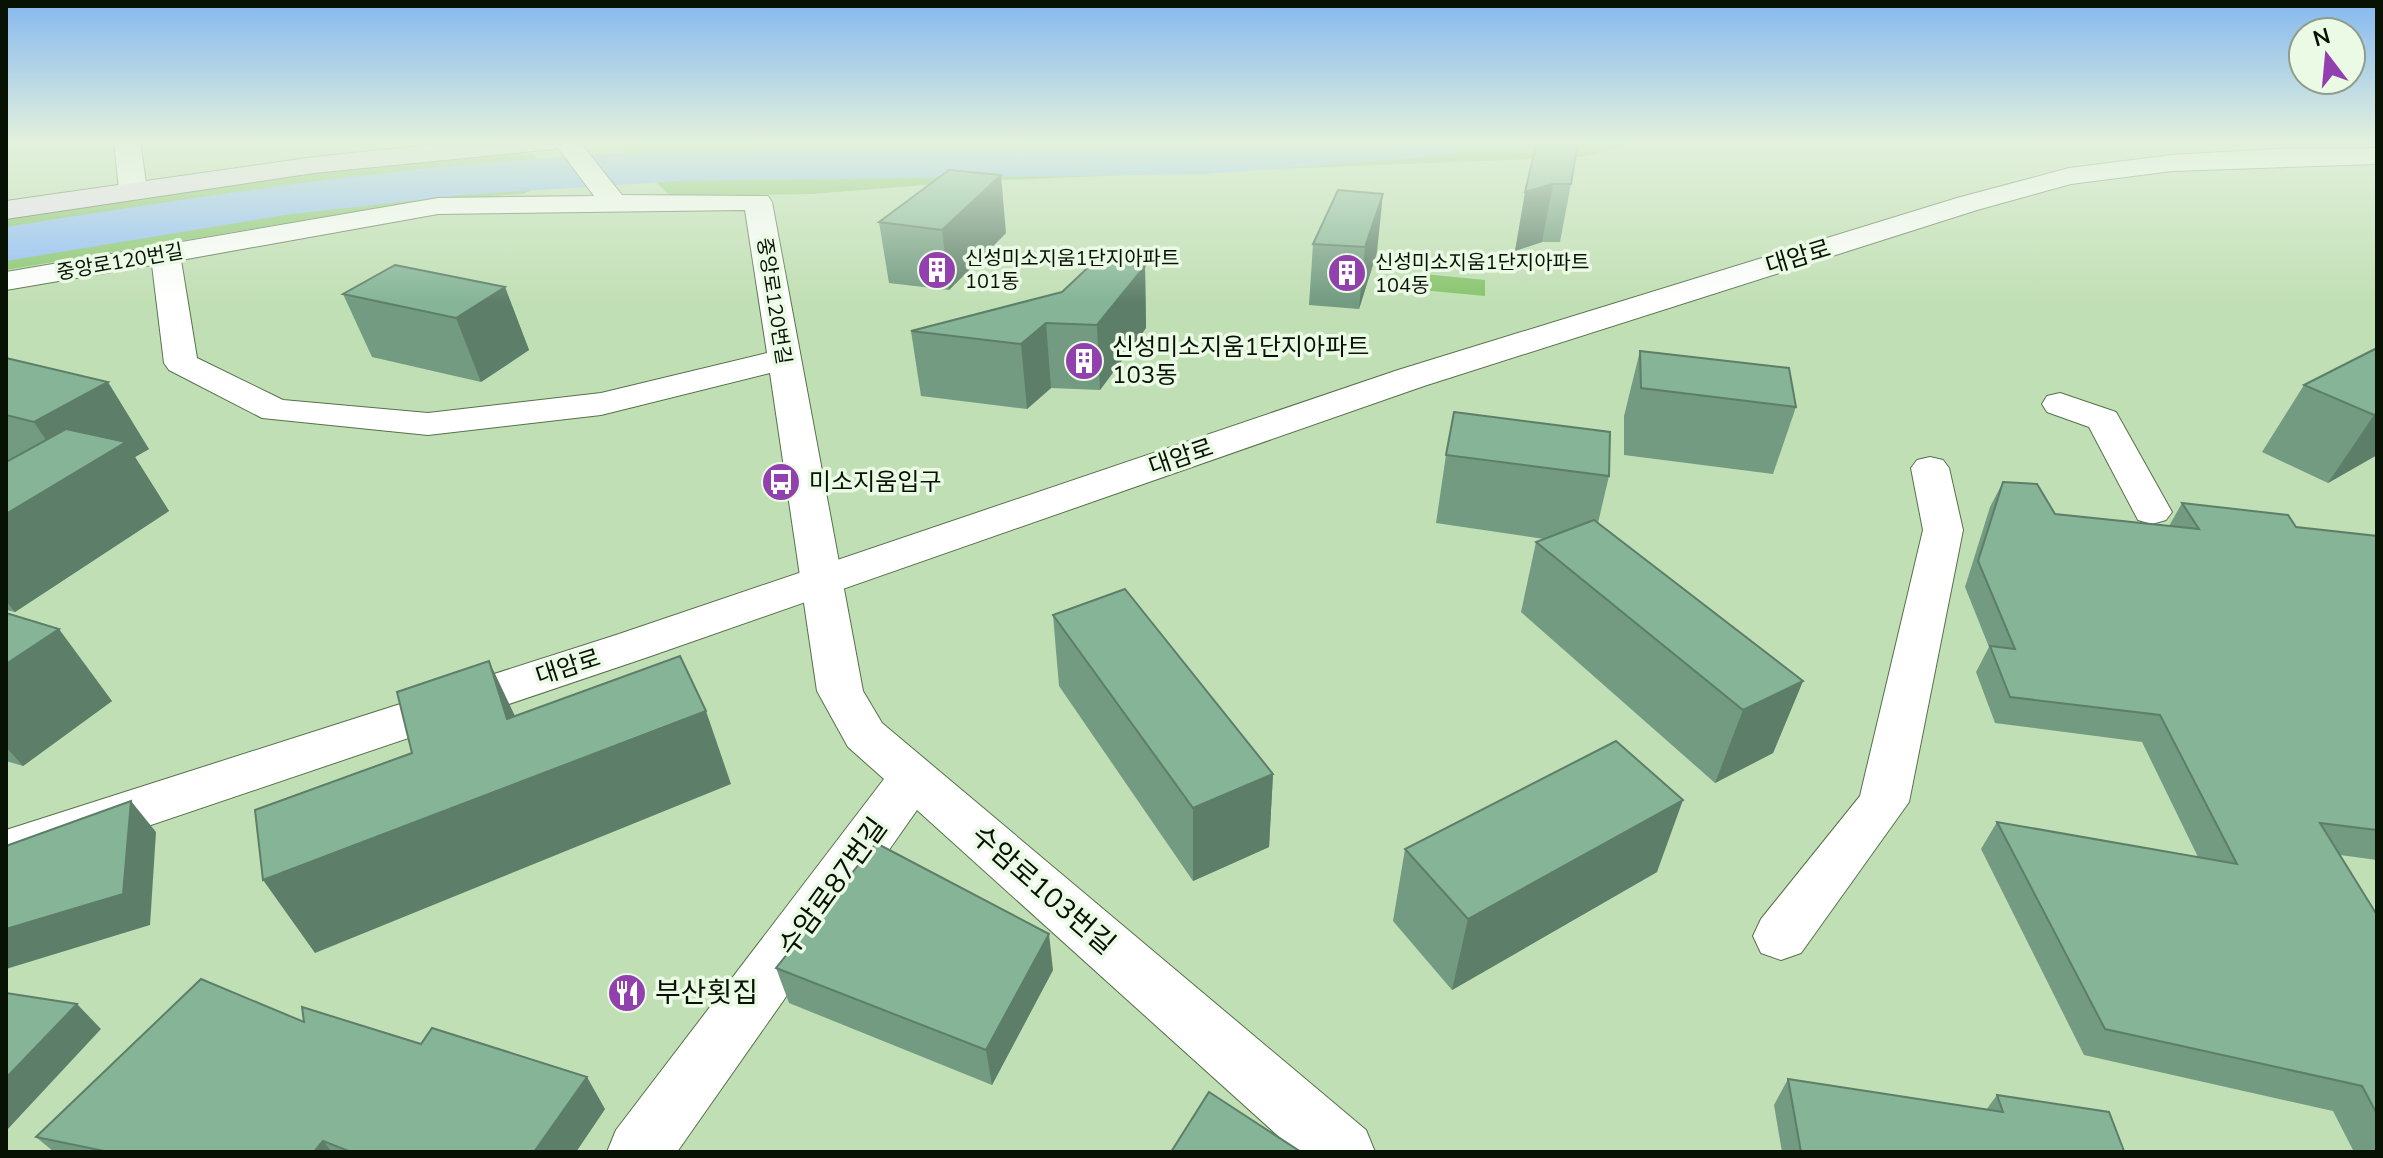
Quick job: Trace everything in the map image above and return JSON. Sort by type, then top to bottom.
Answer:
[{"type":"main road","points":[[6,210],[101,195]]},
{"type":"street","points":[[607,195],[614,204]]},
{"type":"street","name":"대암로","points":[[6,852],[819,581],[1411,378],[2000,195]]},
{"type":"street","name":"중앙로120번길","points":[[6,281],[438,206],[758,202],[819,581]]},
{"type":"street","points":[[165,254],[181,363],[275,410],[428,424],[601,404],[784,359]]},
{"type":"street","points":[[2060,404],[2103,420],[2152,512]]},
{"type":"street","points":[[1781,936],[1884,802],[1943,530],[1930,468]]},
{"type":"street","name":"수암로103번길","points":[[819,581],[840,691],[865,735],[1343,1152]]},
{"type":"street","name":"수암로87번길","points":[[639,1152],[913,777]]},
{"type":"green space","points":[[166,195],[506,195],[425,200],[6,270],[6,219]]},
{"type":"green space","points":[[1414,273],[1485,280],[1485,296],[1411,289]]},
{"type":"building","points":[[915,195],[980,195],[942,230],[879,222]]},
{"type":"building","points":[[1336,195],[1383,195],[1365,247],[1313,244]]},
{"type":"building","points":[[1097,259],[1145,266],[1097,325],[1046,323],[1021,344],[911,331],[1062,292]]},
{"type":"building","points":[[395,265],[505,287],[456,318],[343,294]]},
{"type":"building","points":[[2377,348],[2377,414],[2304,385]]},
{"type":"building","points":[[1640,351],[1789,368],[1796,407],[1641,388]]},
{"type":"building","points":[[6,358],[108,382],[34,422],[6,415]]},
{"type":"building","points":[[1454,412],[1610,432],[1609,476],[1446,455]]},
{"type":"building","points":[[66,429],[126,442],[6,514],[6,462]]},
{"type":"building","points":[[2003,482],[2037,484],[2055,514],[2199,529],[2182,503],[2288,515],[2296,527],[2377,536],[2377,830],[2320,823],[2377,915],[2377,1114],[2362,1086],[2105,1029],[1997,822],[2237,864],[2160,715],[2010,697],[1990,646],[2015,649],[1978,561]]},
{"type":"building","points":[[1594,520],[1803,681],[1743,710],[1536,542]]},
{"type":"building","points":[[1125,589],[1273,774],[1193,808],[1053,615]]},
{"type":"building","points":[[6,613],[59,629],[6,664]]},
{"type":"building","points":[[680,656],[706,711],[263,880],[255,810],[412,753],[397,692],[489,661],[507,719]]},
{"type":"building","points":[[1616,741],[1683,800],[1468,919],[1405,849]]},
{"type":"building","points":[[131,801],[123,894],[6,929],[6,846]]},
{"type":"building","points":[[876,843],[1049,934],[986,1050],[776,968]]},
{"type":"building","points":[[201,979],[304,1022],[302,1007],[421,1044],[432,1028],[587,1077],[534,1152],[351,1152],[323,1141],[314,1152],[109,1152],[36,1137]]},
{"type":"building","points":[[6,993],[77,1004],[6,1078]]},
{"type":"building","points":[[1788,1079],[2003,1112],[1997,1095],[2109,1112],[2124,1151],[2128,1152],[1801,1152]]},
{"type":"building","points":[[1209,1092],[1301,1152],[1171,1152]]},
{"type":"waterway","points":[[6,244],[319,195]]},
{"type":"place","name":"신성미소지움1단지아파트 101동","points":[[937,270]]},
{"type":"place","name":"신성미소지움1단지아파트 104동","points":[[1347,273]]},
{"type":"place","name":"신성미소지움1단지아파트 103동","points":[[1084,361]]},
{"type":"place","name":"미소지움입구","points":[[781,482]]},
{"type":"place","name":"부산횟집","points":[[627,993]]}]
